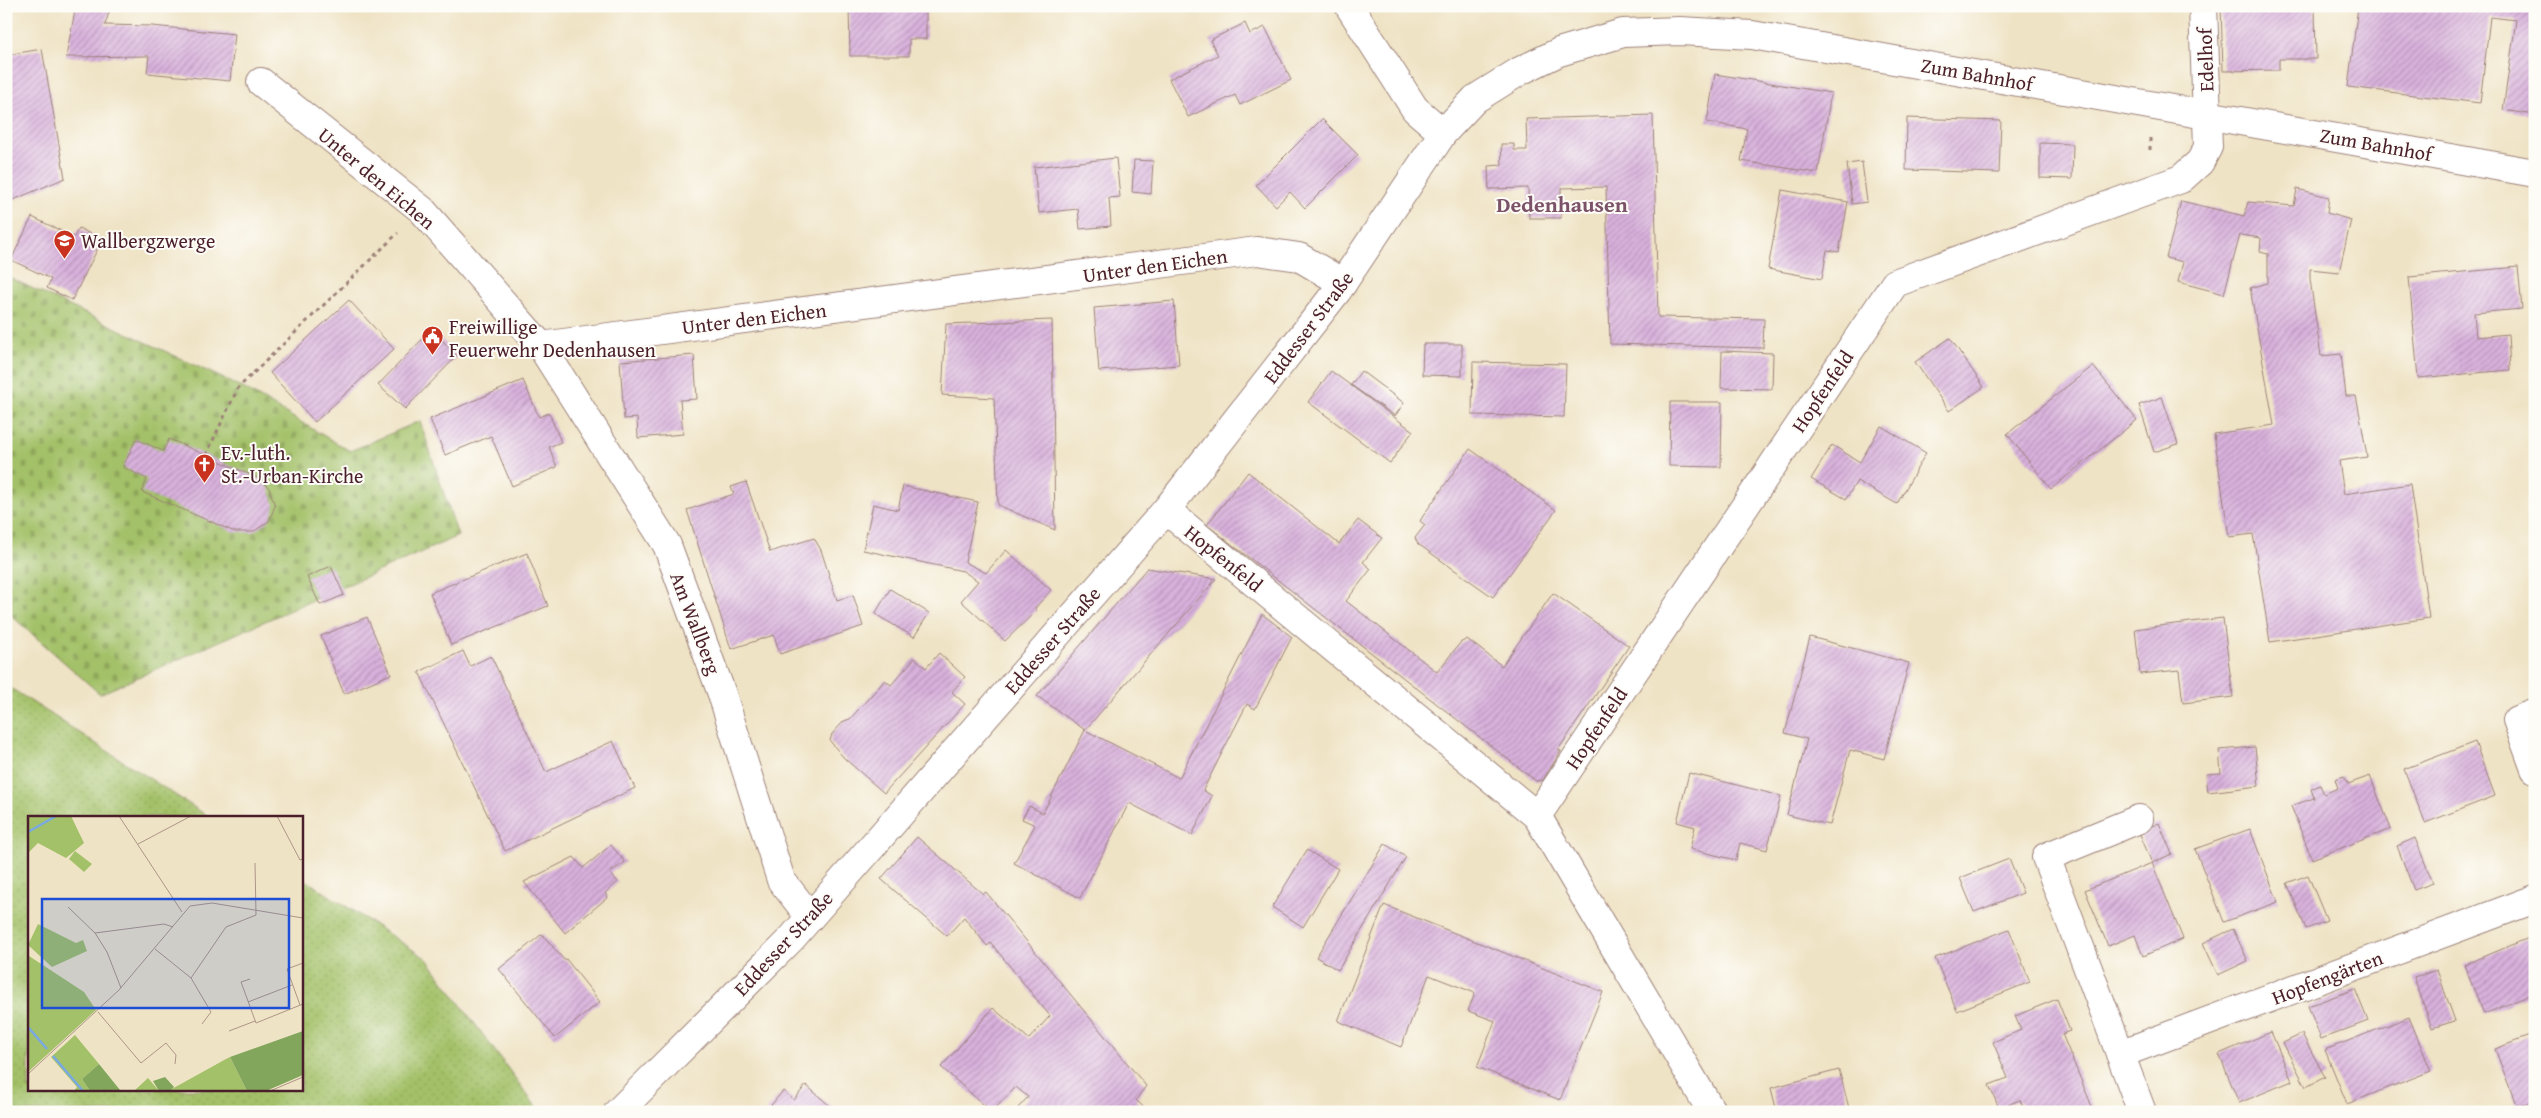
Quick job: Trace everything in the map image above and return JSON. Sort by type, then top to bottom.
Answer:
[{"type":"street","points":[[1349,6],[1415,109],[1443,133]]},
{"type":"street","name":"Edelhof","points":[[2204,6],[2207,114]]},
{"type":"street","name":"Zum Bahnhof","points":[[1443,133],[1475,99],[1520,71],[1559,52],[1623,33],[1680,31],[1752,35],[2535,173]]},
{"type":"street","name":"Unter den Eichen","points":[[261,82],[422,210],[540,346],[1257,251],[1299,257],[1343,282]]},
{"type":"street","name":"Hopfenfeld","points":[[1537,816],[1895,282],[2180,178],[2200,162],[2208,147],[2207,114]]},
{"type":"street","name":"Eddesser Straße","points":[[618,1112],[810,917],[1166,510],[1343,282],[1443,133]]},
{"type":"street","name":"Am Wallberg","points":[[540,346],[667,546],[722,694],[781,880],[810,917]]},
{"type":"street","name":"Hopfenfeld","points":[[1166,510],[1537,816],[1712,1112]]},
{"type":"street","points":[[2535,713],[2517,720],[2535,770]]},
{"type":"street","points":[[2139,819],[2046,857],[2142,1112]]},
{"type":"street","name":"Hopfengärten","points":[[2120,1054],[2535,899]]},
{"type":"path","points":[[2150,104],[2150,190]]},
{"type":"path","points":[[206,455],[238,388],[422,210]]},
{"type":"green space","points":[[6,276],[243,388],[350,451],[420,421],[458,536],[100,694],[6,611]]},
{"type":"green space","points":[[6,685],[207,816],[28,816],[28,1090],[302,1090],[302,878],[427,959],[540,1112],[6,1112]]},
{"type":"building","points":[[76,6],[111,6],[105,25],[152,26],[235,34],[230,81],[147,73],[149,56],[66,57]]},
{"type":"building","points":[[849,6],[926,8],[926,39],[909,39],[909,56],[850,56]]},
{"type":"building","points":[[1855,6],[1903,6],[1903,10]]},
{"type":"building","points":[[2221,6],[2315,6],[2316,59],[2279,59],[2279,70],[2223,71]]},
{"type":"building","points":[[2358,6],[2535,6],[2535,115],[2503,110],[2516,20],[2490,17],[2480,103],[2348,87]]},
{"type":"building","points":[[1245,23],[1250,34],[1265,27],[1291,80],[1240,105],[1235,95],[1188,117],[1169,79],[1218,55],[1210,40]]},
{"type":"building","points":[[42,49],[65,178],[6,203],[6,180],[9,179],[6,131],[6,55]]},
{"type":"building","points":[[1715,74],[1831,93],[1818,173],[1741,161],[1747,129],[1707,122]]},
{"type":"building","points":[[1653,115],[1658,317],[1764,319],[1763,348],[1610,344],[1606,187],[1561,188],[1561,218],[1529,218],[1528,188],[1489,189],[1488,166],[1502,165],[1501,144],[1514,144],[1514,150],[1527,150],[1526,119]]},
{"type":"building","points":[[1907,118],[2001,121],[1999,173],[1906,170]]},
{"type":"building","points":[[1322,119],[1358,155],[1305,208],[1290,192],[1276,206],[1256,185]]},
{"type":"building","points":[[2040,143],[2073,144],[2072,179],[2040,178]]},
{"type":"building","points":[[1116,158],[1120,197],[1109,198],[1111,226],[1080,229],[1078,209],[1039,213],[1034,167]]},
{"type":"building","points":[[1134,160],[1153,161],[1151,194],[1132,192]]},
{"type":"building","points":[[1862,162],[1867,202],[1852,204],[1847,164]]},
{"type":"building","points":[[2297,189],[2329,197],[2327,213],[2351,220],[2339,272],[2310,269],[2321,356],[2341,354],[2346,396],[2356,396],[2367,457],[2339,461],[2344,494],[2410,484],[2429,618],[2270,642],[2253,534],[2229,537],[2214,434],[2274,425],[2250,288],[2268,283],[2268,254],[2260,252],[2261,238],[2240,235],[2224,294],[2178,282],[2183,262],[2166,258],[2181,201],[2244,216],[2248,202],[2294,206]]},
{"type":"building","points":[[1782,190],[1848,202],[1839,252],[1827,250],[1822,279],[1768,269]]},
{"type":"building","points":[[32,217],[74,237],[79,228],[102,240],[72,300],[47,288],[51,279],[11,260]]},
{"type":"building","points":[[2518,267],[2522,309],[2474,313],[2476,337],[2508,334],[2510,370],[2418,378],[2409,277]]},
{"type":"building","points":[[349,300],[394,349],[315,422],[270,373]]},
{"type":"building","points":[[1174,301],[1179,365],[1099,371],[1094,308]]},
{"type":"building","points":[[1052,320],[1055,530],[998,505],[994,398],[942,395],[946,324]]},
{"type":"building","points":[[432,329],[457,356],[405,409],[378,385]]},
{"type":"building","points":[[1950,338],[1984,387],[1949,411],[1915,362]]},
{"type":"building","points":[[1423,344],[1462,344],[1462,376],[1422,375]]},
{"type":"building","points":[[1722,351],[1773,353],[1772,389],[1721,388]]},
{"type":"building","points":[[694,355],[697,399],[680,400],[683,434],[638,438],[637,418],[624,419],[620,361]]},
{"type":"building","points":[[1473,362],[1566,364],[1564,417],[1472,415]]},
{"type":"building","points":[[2093,366],[2137,420],[2051,489],[2007,434]]},
{"type":"building","points":[[1331,371],[1413,431],[1390,463],[1308,402]]},
{"type":"building","points":[[1361,371],[1404,403],[1395,416],[1351,385]]},
{"type":"building","points":[[523,380],[539,417],[549,413],[561,442],[549,447],[557,467],[512,486],[491,436],[445,455],[430,419]]},
{"type":"building","points":[[2162,397],[2178,444],[2154,452],[2139,405]]},
{"type":"building","points":[[1670,402],[1722,402],[1721,467],[1669,466]]},
{"type":"building","points":[[1881,426],[1926,453],[1897,504],[1857,481],[1846,499],[1811,479],[1832,445],[1860,462]]},
{"type":"building","name":"Ev.-luth. St.-Urban-Kirche","points":[[136,439],[163,451],[169,439],[260,479],[269,488],[275,506],[269,521],[253,532],[235,532],[142,492],[147,479],[123,467]]},
{"type":"building","points":[[1470,449],[1556,510],[1493,597],[1418,544],[1415,538],[1425,525],[1420,521]]},
{"type":"building","points":[[1248,472],[1339,544],[1358,520],[1382,538],[1363,562],[1371,569],[1346,601],[1437,672],[1460,643],[1467,639],[1502,666],[1553,593],[1629,646],[1558,750],[1561,751],[1543,780],[1536,781],[1207,525]]},
{"type":"building","points":[[746,482],[770,552],[814,538],[821,550],[837,600],[853,595],[863,626],[780,654],[774,635],[731,649],[687,510],[734,494],[731,487]]},
{"type":"building","points":[[903,486],[978,502],[965,562],[986,573],[1006,550],[1051,590],[1035,608],[1037,610],[1005,641],[961,601],[978,581],[963,571],[863,550],[873,504],[898,510]]},
{"type":"building","points":[[527,553],[548,606],[451,645],[430,593]]},
{"type":"building","points":[[331,566],[344,595],[320,605],[307,577]]},
{"type":"building","points":[[1147,568],[1216,579],[1085,730],[1037,696]]},
{"type":"building","points":[[890,589],[929,613],[914,637],[875,614]]},
{"type":"building","points":[[1262,614],[1292,637],[1255,709],[1247,704],[1203,790],[1212,796],[1192,835],[1129,803],[1080,898],[1014,863],[1035,825],[1022,819],[1029,806],[1043,813],[1085,730],[1179,778]]},
{"type":"building","points":[[367,617],[391,674],[344,694],[321,636]]},
{"type":"building","points":[[2223,618],[2233,697],[2183,703],[2179,670],[2140,674],[2135,629]]},
{"type":"building","points":[[1810,637],[1909,663],[1884,759],[1850,750],[1830,825],[1787,815],[1807,739],[1785,733]]},
{"type":"building","points":[[463,651],[470,666],[491,656],[546,772],[613,741],[635,788],[505,851],[419,672]]},
{"type":"building","points":[[939,653],[965,677],[952,692],[965,704],[884,793],[844,758],[830,741],[832,734],[844,721],[850,719],[885,680],[891,685],[915,658],[926,668]]},
{"type":"building","points":[[2475,742],[2495,796],[2425,823],[2404,769]]},
{"type":"building","points":[[2255,747],[2259,786],[2208,792],[2206,774],[2221,773],[2219,750]]},
{"type":"building","points":[[1689,773],[1781,796],[1767,850],[1740,843],[1736,860],[1690,849],[1695,827],[1677,822]]},
{"type":"building","points":[[2344,776],[2348,784],[2370,776],[2391,829],[2312,859],[2291,806],[2314,798],[2311,789],[2320,785],[2324,794],[2338,788],[2335,779]]},
{"type":"building","points":[[2159,823],[2172,854],[2152,863],[2139,832]]},
{"type":"building","points":[[2250,829],[2278,902],[2224,922],[2195,849]]},
{"type":"building","points":[[917,837],[983,894],[986,892],[1146,1086],[1136,1100],[1149,1112],[1022,1112],[1018,1108],[1028,1097],[1016,1087],[992,1112],[941,1067],[993,1008],[1029,1039],[1050,1016],[991,943],[987,946],[964,917],[947,936],[881,879]]},
{"type":"building","points":[[2415,838],[2433,883],[2414,890],[2397,846]]},
{"type":"building","points":[[1385,844],[1406,857],[1338,970],[1316,957]]},
{"type":"building","points":[[611,845],[625,862],[610,873],[618,882],[605,893],[608,897],[565,933],[524,882],[574,857],[583,868]]},
{"type":"building","points":[[1307,850],[1338,869],[1303,927],[1272,907]]},
{"type":"building","points":[[2009,859],[2023,893],[1974,912],[1960,878]]},
{"type":"building","points":[[2152,863],[2183,939],[2143,956],[2135,935],[2108,946],[2085,890]]},
{"type":"building","points":[[2308,875],[2327,921],[2306,929],[2287,883]]},
{"type":"building","points":[[1384,905],[1603,992],[1560,1100],[1477,1067],[1495,1021],[1468,1011],[1475,993],[1429,975],[1401,1047],[1338,1021]]},
{"type":"building","points":[[2009,929],[2030,982],[1957,1011],[1935,958]]},
{"type":"building","points":[[2233,929],[2248,961],[2218,975],[2203,943]]},
{"type":"building","points":[[542,934],[564,960],[566,959],[600,1002],[555,1038],[499,969]]},
{"type":"building","points":[[2531,937],[2535,946],[2535,993],[2484,1014],[2464,965]]},
{"type":"building","points":[[2437,970],[2455,1021],[2432,1028],[2414,977]]},
{"type":"building","points":[[2355,989],[2368,1021],[2321,1039],[2308,1006]]},
{"type":"building","points":[[2057,999],[2070,1031],[2062,1034],[2093,1109],[2087,1112],[2025,1112],[2020,1100],[1999,1108],[1989,1085],[2008,1078],[1993,1042],[2021,1030],[2015,1016]]},
{"type":"building","points":[[2409,1017],[2431,1071],[2347,1104],[2325,1050]]},
{"type":"building","points":[[2271,1032],[2292,1081],[2239,1103],[2219,1054]]},
{"type":"building","points":[[2302,1034],[2325,1077],[2306,1087],[2283,1043]]},
{"type":"building","points":[[2535,1034],[2535,1100],[2517,1107],[2495,1049]]},
{"type":"building","points":[[1839,1070],[1850,1112],[1777,1112],[1771,1088]]},
{"type":"building","points":[[806,1085],[837,1112],[766,1111],[783,1091],[794,1100]]},
{"type":"place","name":"Wallbergzwerge","points":[[65,259]]},
{"type":"place","name":"Freiwillige Feuerwehr Dedenhausen","points":[[433,356]]},
{"type":"place","name":"Ev.-luth. St.-Urban-Kirche","points":[[205,483]]},
{"type":"district","name":"Dedenhausen","points":[[1562,204]]}]
